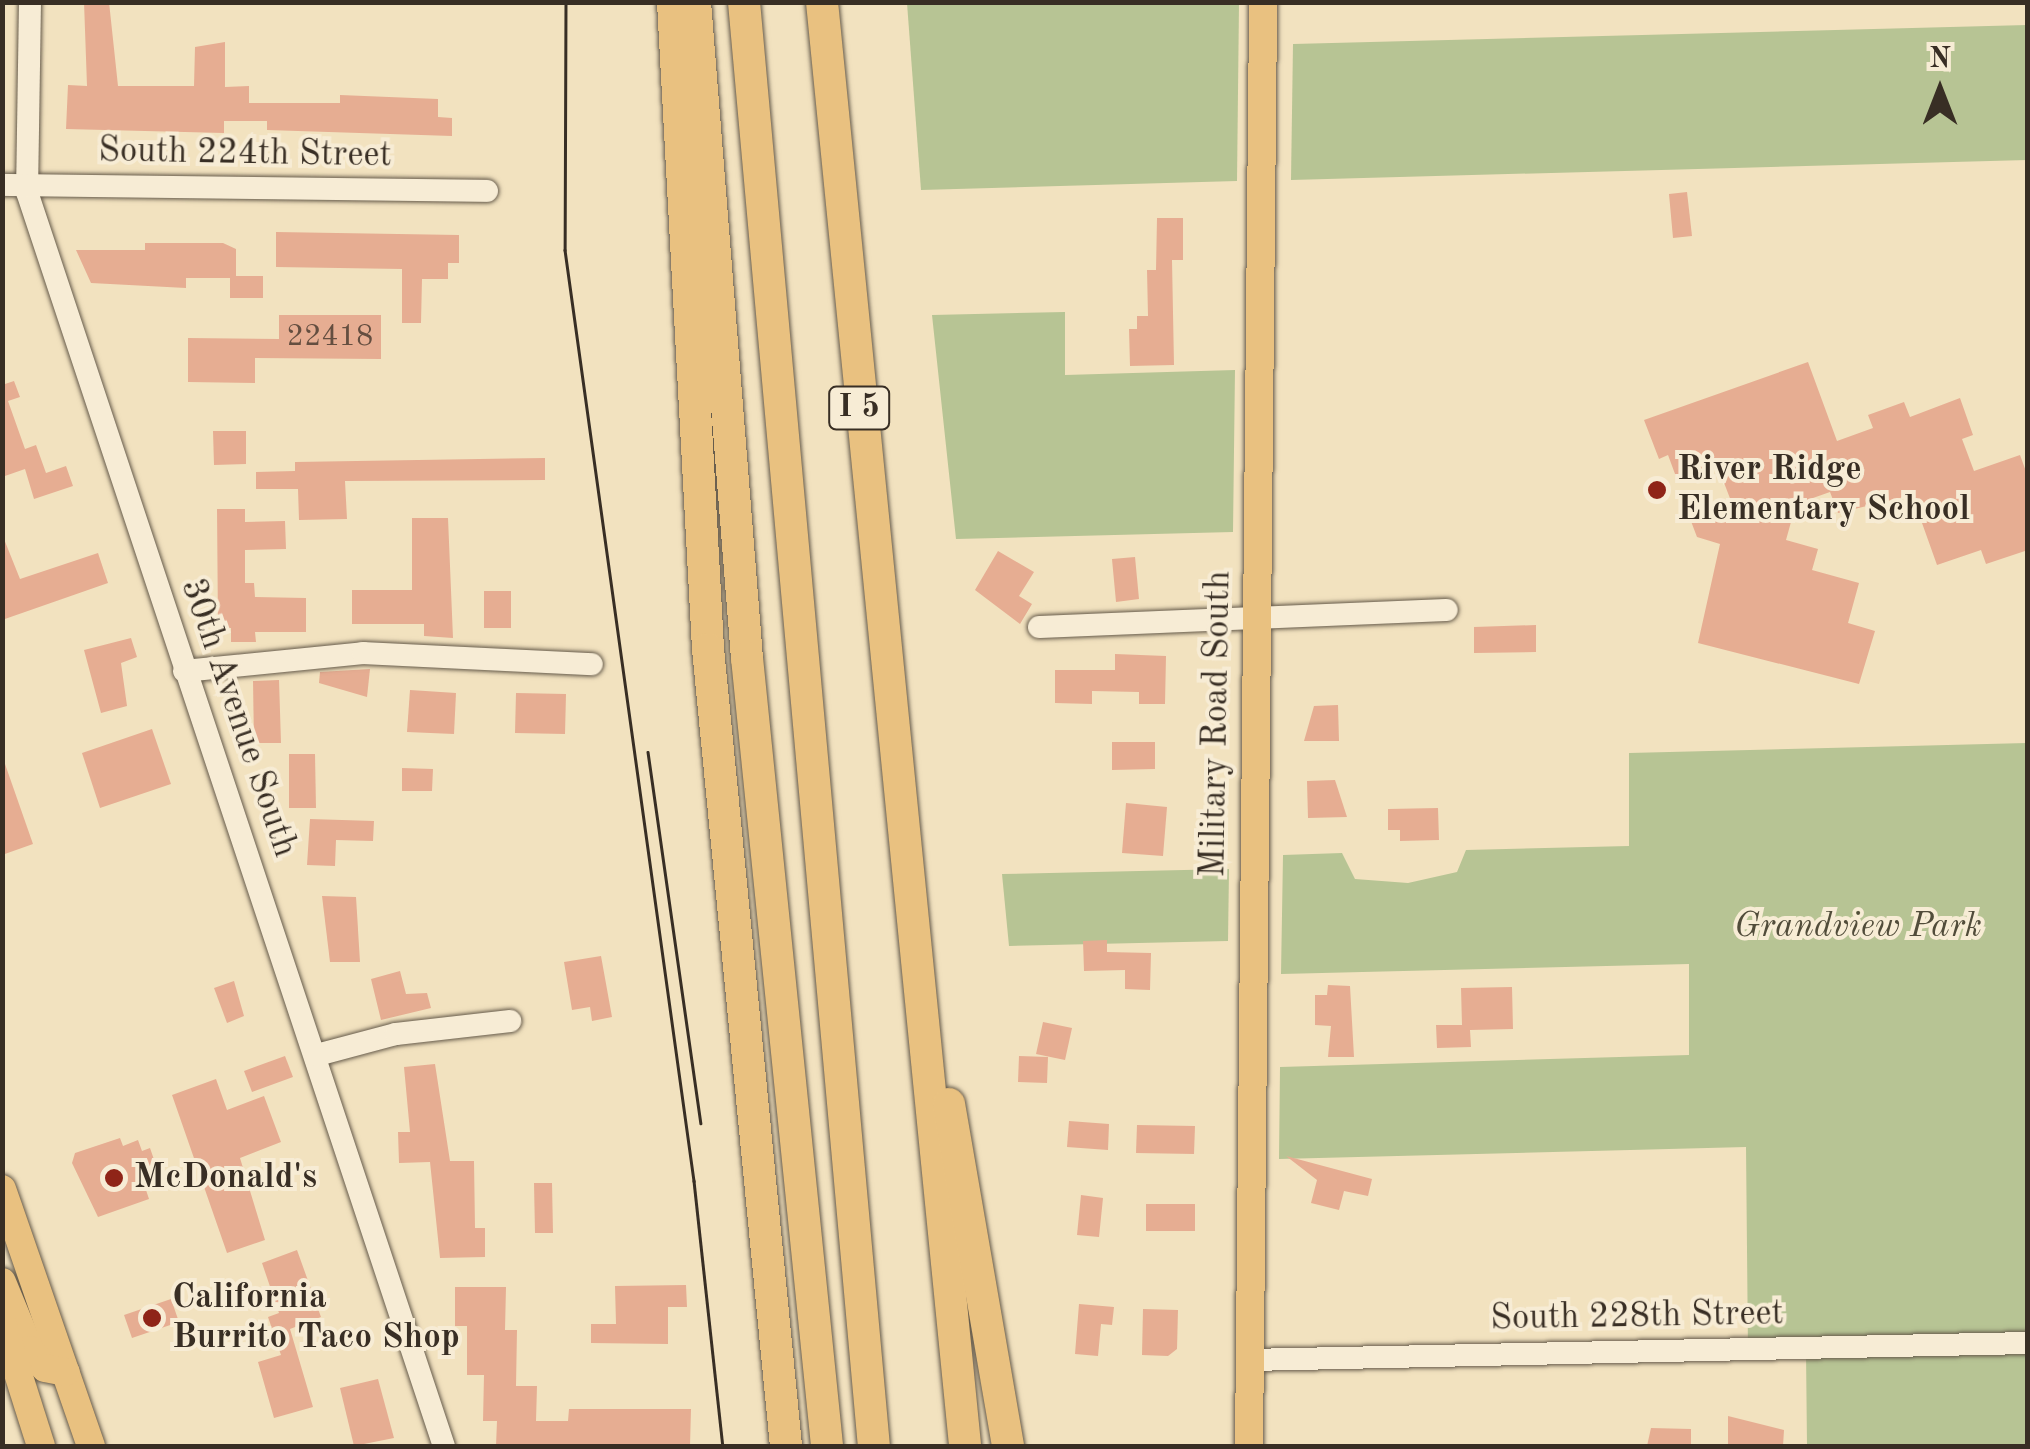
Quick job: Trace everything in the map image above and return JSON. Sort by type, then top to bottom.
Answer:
[{"type":"highway","points":[[673,2],[706,630],[786,1446]]},
{"type":"highway","points":[[695,2],[746,658],[827,1446]]},
{"type":"highway","name":"I 5","points":[[744,2],[874,1446]]},
{"type":"highway","name":"I 5","points":[[822,2],[964,1446]]},
{"type":"highway","points":[[899,814],[1008,1446]]},
{"type":"main road","name":"Military Road South","points":[[1249,1446],[1263,2]]},
{"type":"main road","points":[[2,1190],[90,1446]]},
{"type":"main road","points":[[2,1282],[30,1350],[45,1368],[66,1372]]},
{"type":"main road","points":[[2,1323],[41,1446]]},
{"type":"street","name":"30th Avenue South","points":[[30,2],[26,186],[184,671],[318,1055],[444,1446]]},
{"type":"street","name":"South 224th Street","points":[[2,185],[487,190]]},
{"type":"street","points":[[1039,627],[1256,624],[1448,610]]},
{"type":"street","points":[[184,671],[363,652],[592,664]]},
{"type":"street","points":[[318,1055],[396,1034],[510,1020]]},
{"type":"street","name":"South 228th Street","points":[[1249,1360],[2028,1343]]},
{"type":"green space","points":[[907,3],[1239,3],[1237,181],[921,190]]},
{"type":"green space","points":[[2027,25],[2027,160],[1291,180],[1293,44]]},
{"type":"green space","points":[[1065,312],[1065,375],[1235,370],[1233,532],[956,539],[932,315]]},
{"type":"green space","name":"Grandview Park","points":[[2027,743],[2027,1446],[1807,1446],[1806,1352],[1748,1352],[1746,1147],[1279,1159],[1280,1067],[1689,1055],[1689,964],[1281,974],[1283,855],[1342,853],[1355,879],[1408,883],[1457,872],[1466,850],[1629,846],[1629,753]]},
{"type":"green space","points":[[1229,869],[1228,941],[1009,946],[1002,874]]},
{"type":"building","points":[[84,2],[109,2],[118,86],[194,86],[195,47],[225,42],[225,87],[249,86],[249,103],[340,103],[340,95],[438,99],[438,117],[452,118],[452,136],[267,130],[267,121],[224,121],[224,133],[66,129],[68,85],[87,86]]},
{"type":"building","points":[[1687,192],[1692,236],[1673,238],[1669,194]]},
{"type":"building","points":[[1157,218],[1183,218],[1183,260],[1172,260],[1174,365],[1130,366],[1129,329],[1137,329],[1137,316],[1148,316],[1147,270],[1156,270]]},
{"type":"building","points":[[276,232],[459,235],[459,263],[448,263],[448,279],[422,279],[421,323],[402,323],[402,269],[276,267]]},
{"type":"building","points":[[145,243],[223,243],[236,249],[236,276],[263,276],[263,298],[230,298],[230,278],[186,278],[186,288],[91,283],[76,250],[145,250]]},
{"type":"building","points":[[279,315],[381,315],[381,359],[255,358],[255,383],[188,382],[188,338],[279,339]]},
{"type":"building","name":"River Ridge Elementary School","points":[[1808,362],[1837,441],[1873,428],[1868,415],[1904,402],[1910,417],[1960,398],[1973,435],[1962,439],[1974,471],[2020,455],[2028,477],[2025,551],[1986,564],[1981,550],[1937,565],[1912,495],[1838,513],[1830,492],[1796,504],[1786,540],[1818,549],[1812,570],[1859,583],[1848,623],[1875,631],[1859,684],[1698,643],[1720,544],[1697,537],[1689,516],[1731,501],[1718,467],[1678,482],[1668,455],[1659,459],[1644,420]]},
{"type":"building","points":[[14,381],[20,397],[8,401],[25,449],[36,445],[46,473],[66,466],[73,486],[34,499],[25,469],[2,477],[2,385]]},
{"type":"building","points":[[213,431],[246,431],[246,464],[214,465]]},
{"type":"building","points":[[545,458],[545,480],[345,481],[347,519],[299,520],[298,489],[256,489],[256,472],[295,471],[295,462]]},
{"type":"building","points":[[217,509],[245,509],[245,522],[285,521],[286,549],[245,550],[245,583],[254,583],[255,597],[306,598],[306,632],[255,632],[256,642],[231,642],[231,628],[218,628]]},
{"type":"building","points":[[412,518],[448,518],[453,638],[424,636],[424,624],[352,624],[352,590],[412,590]]},
{"type":"building","points":[[2,534],[20,579],[98,553],[108,583],[2,620]]},
{"type":"building","points":[[998,551],[1034,572],[1019,596],[1032,604],[1020,624],[975,590]]},
{"type":"building","points":[[1135,557],[1139,599],[1116,602],[1112,559]]},
{"type":"building","points":[[484,591],[511,591],[511,628],[484,628]]},
{"type":"building","points":[[1536,625],[1536,652],[1474,653],[1474,627]]},
{"type":"building","points":[[131,638],[137,657],[121,663],[127,706],[101,713],[84,650]]},
{"type":"building","points":[[1115,654],[1166,656],[1165,704],[1139,704],[1139,692],[1092,691],[1092,704],[1055,703],[1055,670],[1115,670]]},
{"type":"building","points":[[370,669],[367,697],[319,683],[320,672]]},
{"type":"building","points":[[279,680],[281,743],[254,743],[253,681]]},
{"type":"building","points":[[410,690],[456,693],[454,734],[407,732]]},
{"type":"building","points":[[516,693],[566,694],[565,734],[515,733]]},
{"type":"building","points":[[1338,705],[1339,741],[1304,741],[1314,706]]},
{"type":"building","points":[[152,729],[171,784],[100,808],[82,753]]},
{"type":"building","points":[[1112,742],[1155,742],[1155,769],[1112,770]]},
{"type":"building","points":[[289,754],[315,754],[316,808],[289,808]]},
{"type":"building","points":[[5,764],[33,844],[2,855],[2,765]]},
{"type":"building","points":[[402,768],[433,769],[432,791],[402,791]]},
{"type":"building","points":[[1335,780],[1347,817],[1308,818],[1307,781]]},
{"type":"building","points":[[1126,803],[1167,807],[1163,856],[1122,853]]},
{"type":"building","points":[[1438,808],[1439,840],[1400,841],[1400,830],[1388,830],[1388,809]]},
{"type":"building","points":[[310,819],[374,821],[373,841],[336,840],[335,866],[307,865]]},
{"type":"building","points":[[322,896],[356,897],[360,962],[330,962]]},
{"type":"building","points":[[1107,940],[1107,952],[1151,953],[1150,990],[1125,989],[1125,970],[1084,971],[1083,941]]},
{"type":"building","points":[[601,956],[612,1017],[592,1021],[590,1007],[572,1010],[564,962]]},
{"type":"building","points":[[400,971],[406,994],[427,993],[431,1008],[381,1020],[371,979]]},
{"type":"building","points":[[234,981],[244,1016],[227,1023],[214,988]]},
{"type":"building","points":[[1328,985],[1350,986],[1354,1057],[1328,1057],[1331,1026],[1315,1025],[1315,995],[1327,995]]},
{"type":"building","points":[[1512,987],[1513,1029],[1470,1030],[1471,1047],[1437,1048],[1436,1025],[1462,1025],[1461,988]]},
{"type":"building","points":[[1043,1022],[1072,1028],[1065,1060],[1036,1054]]},
{"type":"building","points":[[285,1056],[293,1077],[252,1092],[244,1071]]},
{"type":"building","points":[[1019,1056],[1048,1057],[1047,1083],[1018,1082]]},
{"type":"building","points":[[435,1064],[450,1161],[474,1161],[475,1228],[485,1228],[485,1257],[440,1258],[430,1162],[399,1163],[398,1132],[410,1132],[404,1067]]},
{"type":"building","points":[[216,1079],[227,1110],[264,1096],[281,1142],[240,1158],[265,1240],[227,1253],[172,1095]]},
{"type":"building","points":[[1069,1121],[1109,1124],[1108,1150],[1067,1147]]},
{"type":"building","points":[[1137,1125],[1195,1126],[1194,1154],[1136,1153]]},
{"type":"building","name":"McDonald's","points":[[120,1138],[123,1146],[138,1140],[142,1151],[150,1148],[159,1174],[143,1181],[149,1199],[98,1217],[72,1163],[75,1153]]},
{"type":"building","points":[[1286,1156],[1372,1179],[1368,1196],[1344,1191],[1339,1210],[1311,1203],[1317,1180]]},
{"type":"building","points":[[534,1183],[552,1183],[553,1233],[535,1233]]},
{"type":"building","points":[[1081,1195],[1103,1198],[1099,1237],[1077,1235]]},
{"type":"building","points":[[1146,1204],[1195,1204],[1195,1231],[1146,1231]]},
{"type":"building","points":[[297,1250],[321,1317],[290,1329],[313,1407],[274,1418],[258,1362],[281,1355],[268,1317],[279,1313],[262,1263]]},
{"type":"building","points":[[686,1285],[687,1307],[668,1307],[668,1344],[591,1343],[591,1324],[616,1324],[615,1286]]},
{"type":"building","points":[[455,1287],[506,1287],[505,1330],[517,1330],[516,1386],[537,1386],[536,1421],[568,1421],[569,1409],[691,1409],[690,1446],[496,1446],[497,1421],[483,1421],[484,1375],[467,1375],[467,1326],[455,1326]]},
{"type":"building","name":"California Burrito Taco Shop","points":[[171,1299],[179,1322],[132,1338],[124,1315]]},
{"type":"building","points":[[1079,1304],[1114,1307],[1112,1325],[1101,1324],[1098,1356],[1075,1354]]},
{"type":"building","points":[[1143,1309],[1178,1310],[1177,1349],[1168,1356],[1142,1355]]},
{"type":"building","points":[[378,1379],[394,1438],[354,1446],[340,1388]]},
{"type":"building","points":[[1728,1416],[1784,1430],[1783,1446],[1728,1444]]},
{"type":"building","points":[[1651,1428],[1691,1429],[1691,1446],[1647,1446]]},
{"type":"tram line","points":[[566,2],[565,250],[694,1181],[723,1446]]},
{"type":"tram line","points":[[648,752],[701,1123]]},
{"type":"place","name":"River Ridge Elementary School","points":[[1657,490]]},
{"type":"place","name":"McDonald's","points":[[114,1178]]},
{"type":"place","name":"California Burrito Taco Shop","points":[[152,1318]]}]
